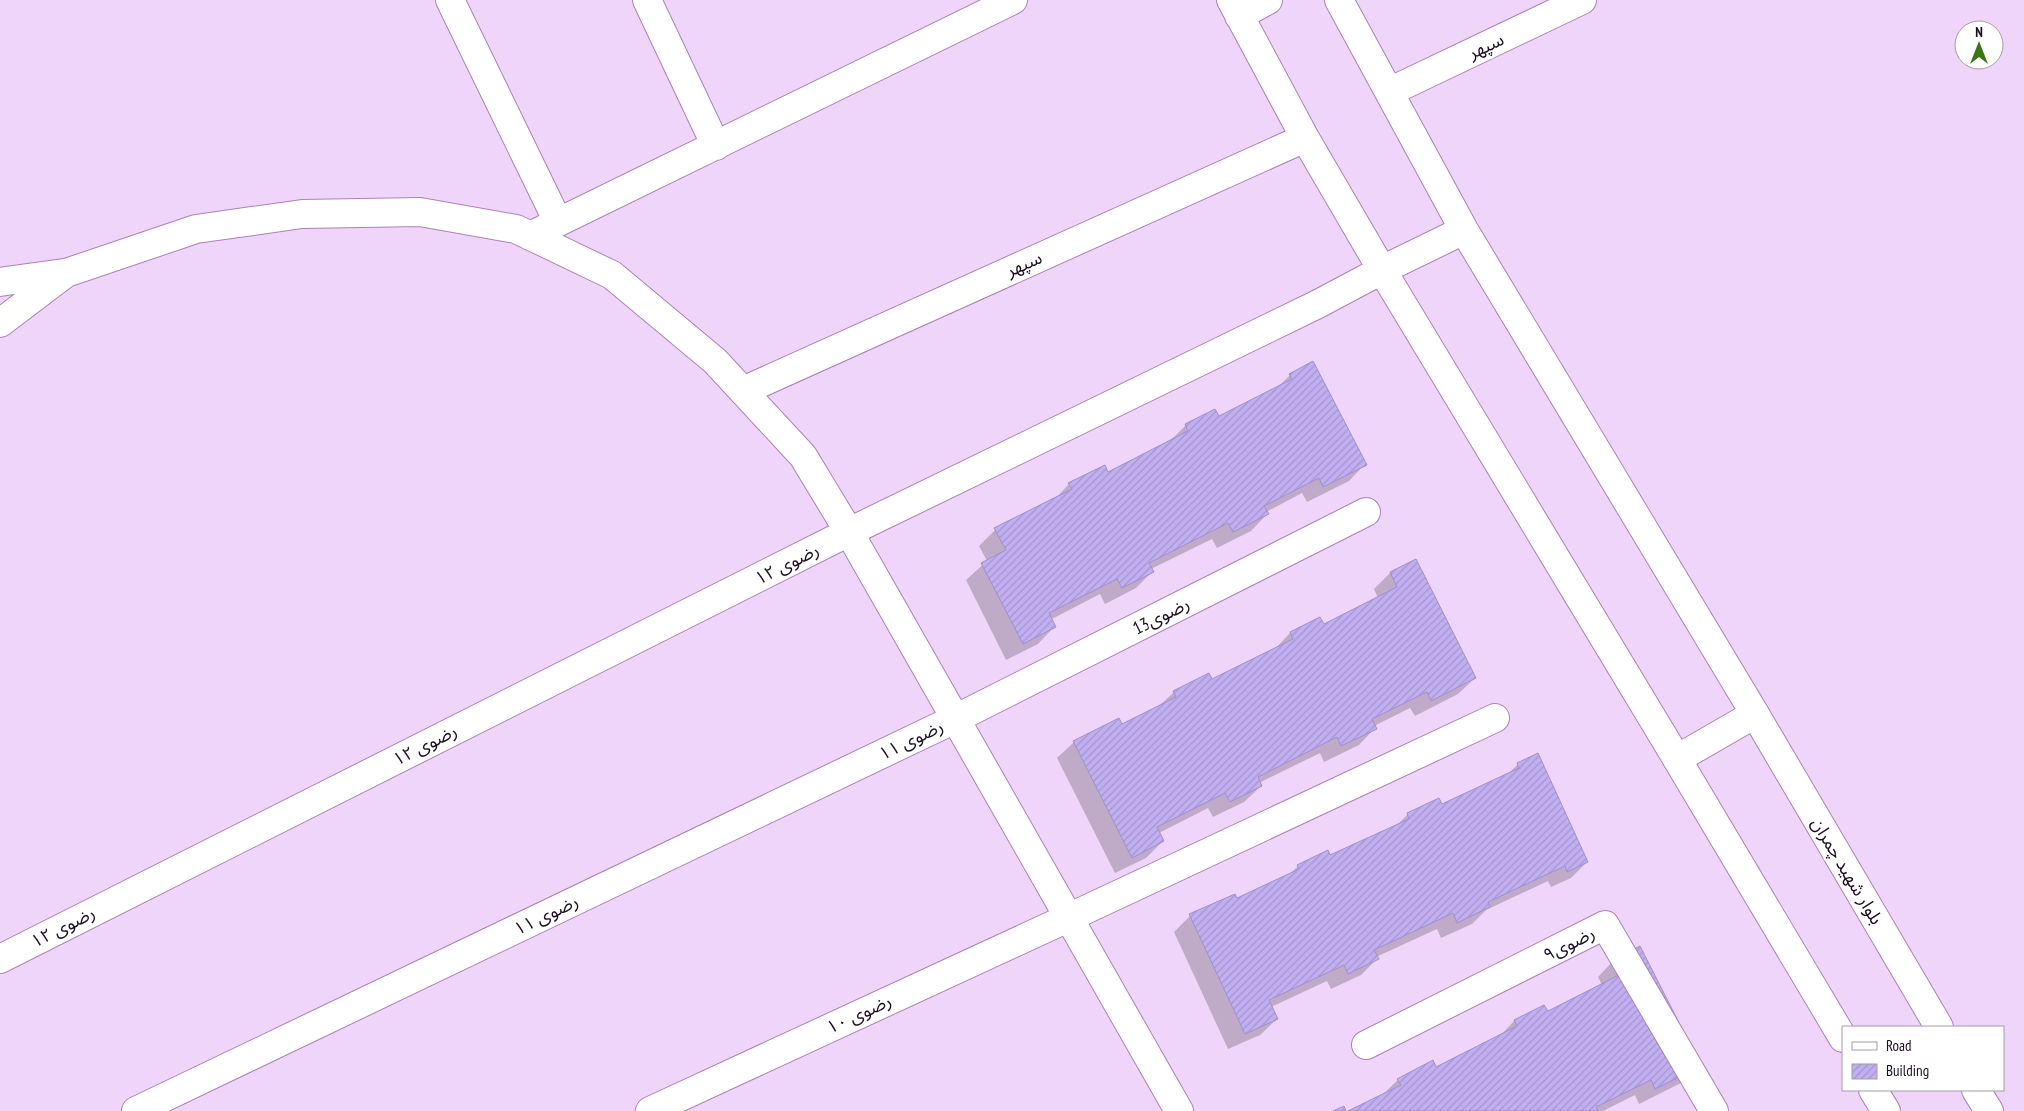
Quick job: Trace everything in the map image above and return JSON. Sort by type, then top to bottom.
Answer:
[{"type":"street","points":[[450,0],[558,222]]},
{"type":"street","points":[[647,0],[716,146]]},
{"type":"street","points":[[530,236],[1013,0]]},
{"type":"street","points":[[1268,0],[1235,8],[1305,138],[1382,270],[1842,1036]]},
{"type":"street","name":"بلوار شهید چمران","points":[[1339,0],[1464,230],[1755,714],[1938,1026]]},
{"type":"street","name":"سپهر","points":[[1389,92],[1582,0]]},
{"type":"street","name":"سپهر","points":[[743,391],[1305,138]]},
{"type":"street","points":[[0,282],[66,273],[196,229],[302,214],[420,212],[516,229],[612,276],[715,361],[803,456],[849,532],[1179,1111]]},
{"type":"street","name":"رضوی ۱۲","points":[[0,959],[849,532],[1318,304],[1464,230]]},
{"type":"street","points":[[0,324],[66,273]]},
{"type":"street","name":"رضوی13","points":[[955,719],[1366,512]]},
{"type":"street","points":[[1677,759],[1755,714]]},
{"type":"street","name":"رضوی ۱۰","points":[[650,1111],[1495,718]]},
{"type":"street","name":"رضوی ۱۱","points":[[136,1111],[955,719]]},
{"type":"street","name":"رضوی۹","points":[[1366,1045],[1605,925],[1714,1111]]},
{"type":"street","points":[[1874,1091],[1886,1111]]},
{"type":"street","points":[[1977,1091],[1989,1111]]},
{"type":"building","points":[[1313,361],[1367,465],[1323,487],[1319,478],[1264,506],[1269,514],[1233,532],[1228,523],[1149,563],[1154,572],[1122,588],[1117,579],[1049,613],[1056,627],[1023,644],[981,563],[1006,550],[994,528],[1072,489],[1068,483],[1105,465],[1108,472],[1188,431],[1185,424],[1215,409],[1219,416],[1292,379],[1289,374]]},
{"type":"building","points":[[1416,559],[1476,678],[1431,701],[1427,692],[1372,719],[1377,729],[1341,746],[1337,737],[1258,777],[1262,786],[1230,802],[1225,793],[1157,827],[1164,841],[1132,858],[1073,741],[1119,718],[1122,724],[1176,697],[1173,691],[1209,673],[1212,679],[1293,639],[1290,632],[1320,617],[1324,624],[1397,587],[1390,572]]},
{"type":"building","points":[[1538,753],[1588,862],[1567,872],[1565,866],[1488,902],[1490,907],[1457,923],[1453,913],[1374,950],[1379,959],[1348,974],[1344,965],[1269,1000],[1278,1019],[1245,1034],[1189,914],[1235,894],[1237,898],[1299,869],[1297,865],[1328,850],[1330,855],[1409,819],[1407,813],[1439,798],[1442,804],[1519,768],[1517,763]]},
{"type":"building","points":[[1640,946],[1701,1066],[1655,1089],[1651,1080],[1596,1107],[1598,1111],[1348,1111],[1401,1085],[1397,1079],[1433,1060],[1436,1067],[1517,1026],[1514,1020],[1544,1005],[1548,1011],[1621,974],[1614,959]]},
{"type":"building","points":[[1344,1106],[1346,1111],[1333,1111]]}]
